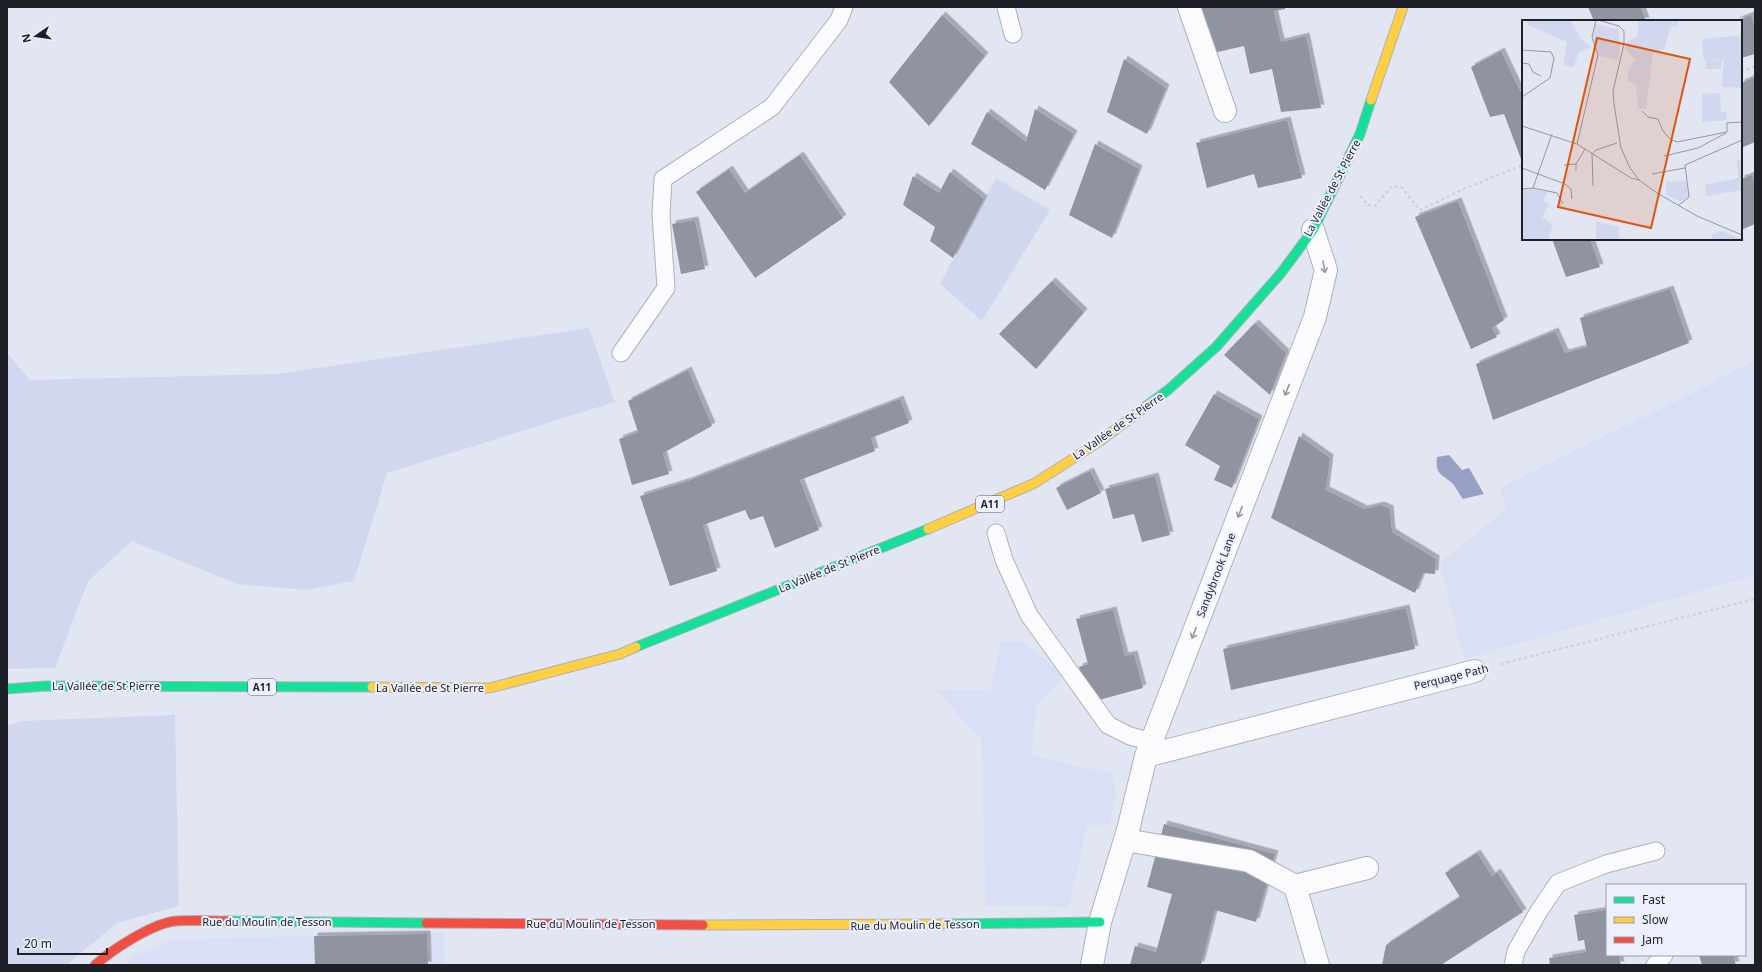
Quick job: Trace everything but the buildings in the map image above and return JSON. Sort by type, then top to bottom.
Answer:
[{"type":"main road","name":"La Vallée de St Pierre","points":[[7,688],[45,686],[490,688],[620,654],[989,504],[1035,483],[1100,441],[1168,390],[1216,347],[1281,274],[1313,230],[1360,134],[1403,7]]},
{"type":"main road","name":"Rue du Moulin de Tesson","points":[[95,965],[110,950],[140,933],[175,921],[826,926],[1100,922]]},
{"type":"street","points":[[1189,7],[1225,111]]},
{"type":"street","name":"Sandybrook Lane","points":[[1092,965],[1100,922],[1125,840],[1149,749],[1315,317],[1326,270],[1313,230]]},
{"type":"street","name":"Perquage Path","points":[[1149,749],[1475,671]]},
{"type":"street","points":[[1125,840],[1248,861],[1295,886],[1367,868]]},
{"type":"street","points":[[1295,886],[1318,965]]},
{"type":"lane","points":[[621,353],[666,288],[661,215],[663,179],[772,108],[839,20],[844,7]]},
{"type":"lane","points":[[1006,7],[1013,34]]},
{"type":"lane","points":[[996,533],[1004,560],[1029,615],[1108,725],[1130,736],[1149,749]]},
{"type":"lane","points":[[1513,965],[1516,950],[1538,911],[1558,883],[1606,864],[1656,851]]},
{"type":"lane","points":[[1655,965],[1663,956]]},
{"type":"path","points":[[1742,72],[1755,66]]},
{"type":"path","points":[[1335,185],[1356,184],[1361,198],[1368,205],[1375,206],[1392,186],[1400,187],[1420,210],[1466,188],[1522,165]]},
{"type":"path","name":"Perquage Path","points":[[1475,671],[1755,599]]},
{"type":"shaded area","points":[[996,178],[1050,210],[982,321],[940,284]]},
{"type":"shaded area","points":[[589,328],[615,402],[387,473],[354,581],[305,590],[237,584],[132,541],[88,581],[55,668],[7,669],[7,353],[30,380],[277,374]]},
{"type":"shaded area","points":[[1755,360],[1755,575],[1464,659],[1440,563],[1506,509],[1500,488],[1702,388]]},
{"type":"shaded area","points":[[1449,455],[1462,470],[1469,468],[1484,494],[1463,499],[1455,486],[1440,473],[1437,467],[1437,457]]},
{"type":"shaded area","points":[[1022,641],[1064,676],[1037,705],[1031,755],[1113,774],[1116,793],[1109,825],[1087,825],[1069,907],[986,906],[981,738],[968,726],[937,690],[990,691],[1001,642]]},
{"type":"shaded area","points":[[175,715],[179,906],[117,923],[66,965],[7,965],[7,726],[22,721]]},
{"type":"shaded area","points":[[444,932],[445,965],[129,965],[130,957],[172,940]]},
{"type":"traffic: fast","points":[[1148,405],[1168,390],[1216,347],[1281,273],[1313,230],[1360,134],[1371,100]]},
{"type":"traffic: fast","points":[[636,647],[928,529]]},
{"type":"traffic: fast","points":[[7,689],[45,686],[372,687]]},
{"type":"traffic: fast","points":[[226,921],[426,923]]},
{"type":"traffic: fast","points":[[953,924],[1100,922]]},
{"type":"traffic: slow","points":[[1371,100],[1403,7]]},
{"type":"traffic: slow","points":[[928,529],[1035,483],[1100,441],[1148,405]]},
{"type":"traffic: slow","points":[[372,687],[490,688],[620,654],[636,647]]},
{"type":"traffic: slow","points":[[703,925],[953,924]]},
{"type":"traffic: jam","points":[[95,965],[112,952],[156,926],[176,921],[226,921]]},
{"type":"traffic: jam","points":[[426,923],[703,925]]}]
